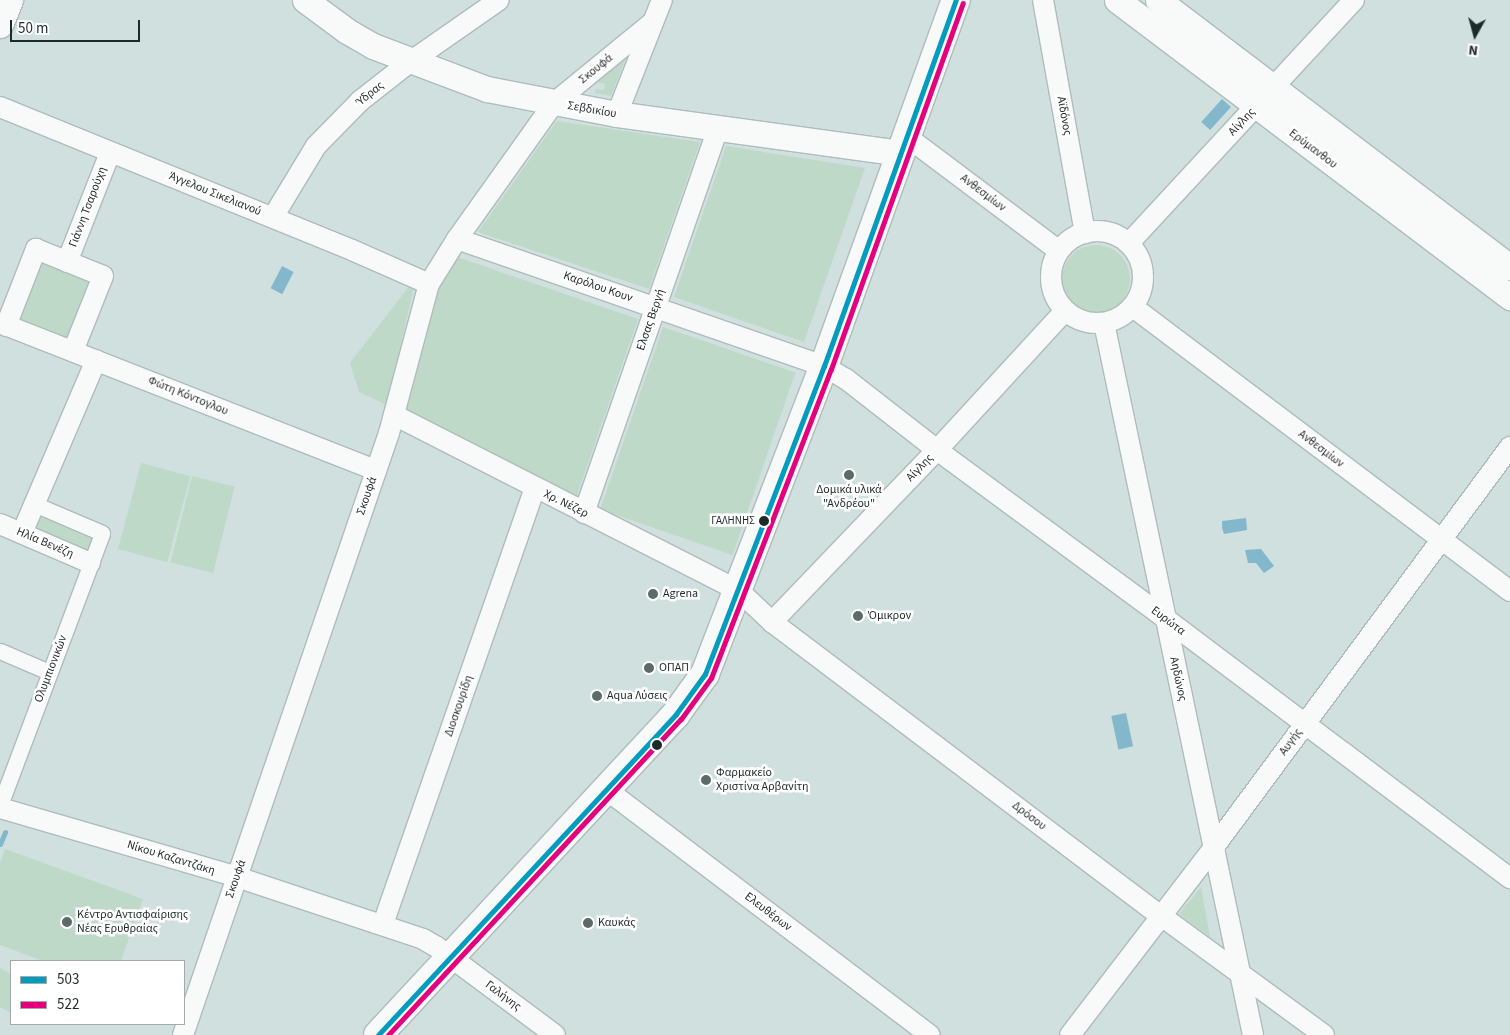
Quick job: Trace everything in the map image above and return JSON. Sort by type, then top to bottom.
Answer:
[{"type":"main road","points":[[378,1035],[676,714],[705,674],[824,366],[956,0]]},
{"type":"street","points":[[0,25],[10,0]]},
{"type":"street","name":"Σεβδικίου","points":[[305,0],[347,31],[373,46],[410,62],[487,89],[618,114],[718,128],[903,144]]},
{"type":"street","name":"Ύδρας","points":[[273,217],[316,146],[360,101],[410,62],[499,0]]},
{"type":"street","name":"Σκουφά","points":[[618,114],[662,0]]},
{"type":"street","name":"Αϊδόνος","points":[[1042,0],[1084,233]]},
{"type":"street","name":"Ερύμανθου","points":[[1117,0],[1510,296]]},
{"type":"street","name":"Ερύμανθου","points":[[1158,0],[1510,267]]},
{"type":"street","name":"Αίγλης","points":[[1129,243],[1354,0]]},
{"type":"street","name":"Σκουφά","points":[[183,1035],[376,470],[394,415],[429,284],[457,239],[554,103],[653,22]]},
{"type":"street","name":"Άγγελου Σικελιανού","points":[[0,107],[273,217],[429,284]]},
{"type":"street","name":"Ελσας Βεργή","points":[[584,513],[718,128]]},
{"type":"street","name":"Ανθεσμίων","points":[[903,144],[1059,251]]},
{"type":"street","name":"Γιάννη Τσαρούχη","points":[[67,262],[110,152]]},
{"type":"street","points":[[1084,233],[1108,233],[1116,235],[1129,243],[1139,257],[1144,274],[1141,291],[1133,307],[1115,320],[1104,323],[1090,323],[1065,311],[1056,298],[1051,282],[1052,266],[1059,251],[1075,237],[1084,233]]},
{"type":"street","name":"Καρόλου Κουν","points":[[457,239],[656,306],[824,366]]},
{"type":"street","name":"Γιάννη Τσαρούχη","points":[[3,325],[36,248],[103,276],[72,351]]},
{"type":"street","name":"Ανθεσμίων","points":[[1133,307],[1510,591]]},
{"type":"street","name":"Αίγλης","points":[[772,622],[937,450],[1065,311]]},
{"type":"street","name":"Αηδώνος","points":[[1104,323],[1253,1035]]},
{"type":"street","name":"Φώτη Κόντογλου","points":[[3,325],[376,470]]},
{"type":"street","points":[[22,533],[96,360]]},
{"type":"street","name":"Ευρώτα","points":[[824,366],[846,379],[937,450],[1166,619],[1510,878]]},
{"type":"street","name":"Χρ. Νέζερ","points":[[394,415],[738,590]]},
{"type":"street","name":"Αυγής","points":[[1070,1035],[1160,915],[1214,847],[1510,447]]},
{"type":"street","name":"Διοσκουρίδη","points":[[383,924],[535,488]]},
{"type":"street","name":"Ολυμπιονικών","points":[[0,806],[102,533],[34,504]]},
{"type":"street","name":"Ηλία Βενέζη","points":[[0,524],[90,563]]},
{"type":"street","name":"Δρόσου","points":[[738,590],[772,622],[1160,915],[1324,1035]]},
{"type":"street","points":[[0,651],[49,672]]},
{"type":"street","name":"Ελευθέρων","points":[[607,790],[930,1035]]},
{"type":"street","name":"Νίκου Καζαντζάκη","points":[[0,806],[237,877],[383,924],[423,939],[451,957]]},
{"type":"street","name":"Γαλήνης","points":[[451,957],[556,1035]]},
{"type":"green space","points":[[625,60],[611,96],[595,93],[596,89],[604,90],[605,84],[597,82],[588,88]]},
{"type":"green space","points":[[557,121],[700,142],[649,289],[478,232]]},
{"type":"green space","points":[[726,146],[865,168],[804,342],[674,297]]},
{"type":"green space","points":[[1096,245],[1109,248],[1120,255],[1127,266],[1130,279],[1127,292],[1120,303],[1109,310],[1096,313],[1083,310],[1072,303],[1065,292],[1062,279],[1065,266],[1072,255],[1083,248]]},
{"type":"green space","points":[[39,255],[96,278],[70,342],[13,319]]},
{"type":"green space","points":[[457,257],[638,319],[576,498],[406,411],[436,288]]},
{"type":"green space","points":[[410,285],[414,287],[387,405],[359,392],[350,363]]},
{"type":"green space","points":[[663,327],[795,373],[733,555],[600,509]]},
{"type":"green space","points":[[141,463],[190,476],[167,562],[118,549]]},
{"type":"green space","points":[[192,476],[235,487],[213,573],[170,562]]},
{"type":"green space","points":[[44,513],[88,530],[93,539],[89,552],[31,530],[35,514]]},
{"type":"green space","name":"Κέντρο Αντισφαίρισης Νέας Ερυθραίας","points":[[5,849],[143,899],[121,960],[40,960],[0,945],[0,863]]},
{"type":"green space","points":[[1201,887],[1210,937],[1179,914]]},
{"type":"green space","points":[[0,968],[10,973],[10,1012],[0,1007]]},
{"type":"water","points":[[1222,99],[1231,107],[1210,130],[1201,122]]},
{"type":"water","points":[[282,266],[294,272],[282,294],[271,288]]},
{"type":"water","points":[[1246,518],[1247,530],[1224,534],[1222,521]]},
{"type":"water","points":[[1261,549],[1274,566],[1264,573],[1256,563],[1248,563],[1245,550]]},
{"type":"water","points":[[1126,713],[1133,746],[1118,749],[1111,716]]},
{"type":"waterway","points":[[0,844],[5,832]]},
{"type":"transit line","name":"503","points":[[378,1035],[676,714],[705,674],[824,366],[956,0]]},
{"type":"transit line","name":"522","points":[[388,1035],[681,719],[711,678],[831,369],[963,3]]},
{"type":"place","name":"Δομικά υλικά \"Ανδρέου\"","points":[[849,475]]},
{"type":"place","name":"ΓΑΛΗΝΗΣ","points":[[764,521]]},
{"type":"place","name":"Agrena","points":[[653,594]]},
{"type":"place","name":"Όμικρον","points":[[858,616]]},
{"type":"place","name":"ΟΠΑΠ","points":[[649,668]]},
{"type":"place","name":"Aqua Λύσεις","points":[[597,696]]},
{"type":"place","name":"Φαρμακείο Χριστίνα Αρβανίτη","points":[[706,780]]},
{"type":"place","name":"Κέντρο Αντισφαίρισης Νέας Ερυθραίας","points":[[67,922]]},
{"type":"place","name":"Καυκάς","points":[[588,923]]}]
